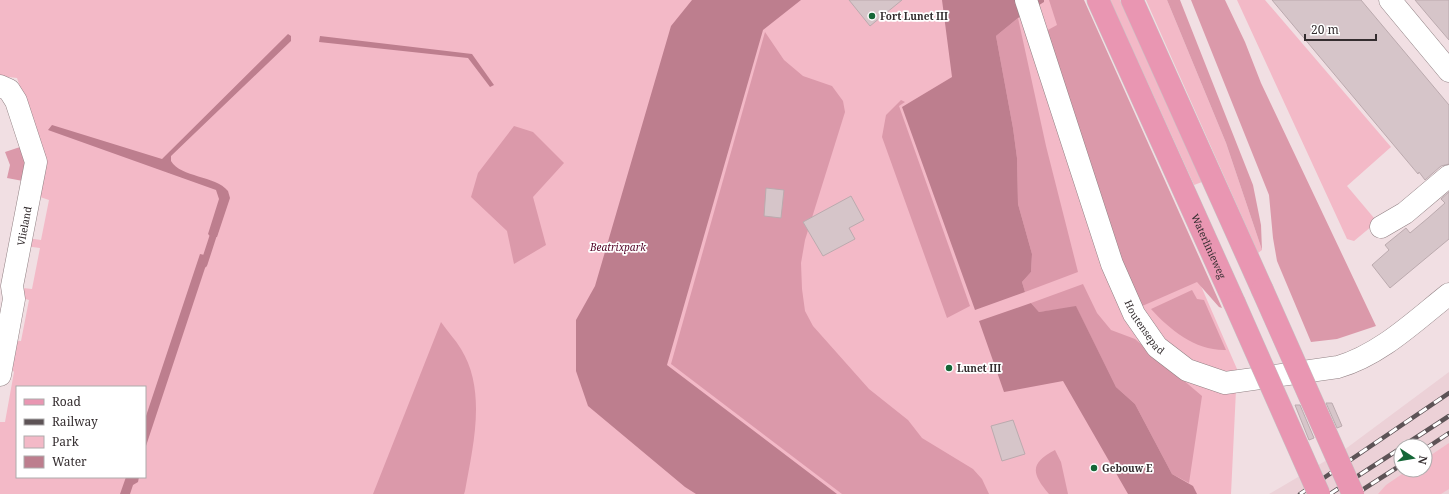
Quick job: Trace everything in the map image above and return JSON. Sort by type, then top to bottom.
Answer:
[{"type":"main road","name":"Waterlinieweg","points":[[1098,0],[1319,494]]},
{"type":"main road","points":[[1132,0],[1353,494]]},
{"type":"street","name":"Houtensepad","points":[[1026,0],[1112,264],[1134,314],[1157,347],[1186,370],[1225,383],[1338,367],[1348,364],[1377,348],[1449,294]]},
{"type":"street","points":[[1390,0],[1449,71]]},
{"type":"street","name":"Vlieland","points":[[0,86],[9,90],[16,101],[36,162],[12,286],[14,299],[0,375]]},
{"type":"street","points":[[1381,227],[1405,213],[1449,176]]},
{"type":"shaded area","points":[[1049,0],[1084,0],[1222,308],[1219,307],[1197,282],[1140,307],[1126,279],[1046,31],[1057,25]]},
{"type":"shaded area","points":[[1167,0],[1180,0],[1253,185],[1261,225],[1262,250],[1226,143]]},
{"type":"shaded area","points":[[1191,0],[1225,0],[1245,42],[1261,83],[1376,326],[1337,339],[1311,342],[1277,261],[1273,238],[1269,195]]},
{"type":"shaded area","points":[[1018,18],[1046,146],[1078,272],[1025,292],[1022,282],[1031,272],[1032,254],[1018,204],[1017,158],[996,36]]},
{"type":"shaded area","points":[[765,32],[784,60],[803,76],[832,86],[843,101],[845,112],[805,240],[801,263],[805,311],[813,326],[869,389],[908,420],[922,438],[973,469],[982,479],[989,494],[842,494],[671,364]]},
{"type":"shaded area","points":[[901,100],[905,102],[899,106],[970,306],[947,318],[882,137],[886,115]]},
{"type":"shaded area","points":[[514,126],[533,132],[564,163],[533,197],[546,245],[514,264],[507,231],[471,197],[478,173]]},
{"type":"shaded area","points":[[20,147],[26,164],[23,181],[7,178],[10,165],[5,152]]},
{"type":"shaded area","points":[[1083,284],[1097,313],[1111,330],[1135,339],[1202,396],[1189,483],[1172,474],[1135,404],[1116,387],[1076,307],[1039,312],[1031,303]]},
{"type":"shaded area","points":[[1192,290],[1197,299],[1204,300],[1226,350],[1204,347],[1184,338],[1158,317],[1151,309]]},
{"type":"shaded area","points":[[441,322],[461,349],[469,365],[474,383],[476,419],[464,494],[373,494]]},
{"type":"shaded area","points":[[1449,372],[1449,494],[1269,494],[1344,450]]},
{"type":"shaded area","points":[[1055,450],[1061,462],[1068,494],[1049,494],[1043,487],[1036,474],[1037,464],[1041,459]]},
{"type":"green space","name":"Beatrixpark","points":[[0,0],[1075,0],[1096,44],[1237,369],[1231,494],[0,494],[0,422],[5,422],[14,372],[8,364],[13,340],[21,341],[29,300],[22,298],[23,288],[32,289],[40,248],[25,246],[27,238],[41,240],[49,200],[40,197],[32,123],[17,78],[0,76]]},
{"type":"green space","points":[[1110,0],[1120,0],[1202,182],[1194,185]]},
{"type":"green space","points":[[1146,0],[1167,0],[1226,143],[1262,250],[1258,253]]},
{"type":"green space","points":[[1237,0],[1265,0],[1391,147],[1347,186],[1378,221],[1354,241],[1347,239]]},
{"type":"green space","points":[[1449,443],[1449,489],[1441,494],[1378,494],[1386,485],[1396,478],[1433,478],[1433,454]]},
{"type":"water","points":[[692,0],[801,0],[763,30],[667,365],[837,494],[696,494],[685,487],[588,406],[576,371],[576,320],[595,286],[671,26]]},
{"type":"water","points":[[942,0],[1044,0],[1044,2],[1018,18],[996,36],[1017,158],[1018,204],[1032,254],[1031,272],[1022,282],[1025,292],[975,310],[902,107],[952,77]]},
{"type":"water","points":[[288,34],[291,36],[291,41],[171,156],[171,161],[182,171],[215,182],[228,191],[230,198],[217,237],[211,237],[208,234],[219,199],[216,190],[48,130],[52,125],[162,159]]},
{"type":"water","points":[[320,36],[472,54],[494,85],[490,87],[468,58],[319,42]]},
{"type":"water","points":[[200,254],[209,256],[146,446],[146,416]]},
{"type":"water","points":[[1031,303],[1039,312],[1076,306],[1116,387],[1135,404],[1172,474],[1193,486],[1197,494],[1128,494],[1063,381],[1004,392],[979,321]]},
{"type":"water","points":[[126,478],[139,478],[138,482],[133,485],[130,494],[120,494]]},
{"type":"building","name":"Fort Lunet III","points":[[849,0],[902,0],[870,26]]},
{"type":"building","points":[[1272,0],[1361,0],[1449,105],[1449,164],[1441,166],[1425,180],[1419,172],[1418,174]]},
{"type":"building","points":[[1415,0],[1449,0],[1449,40],[1431,19]]},
{"type":"building","points":[[766,188],[784,190],[781,218],[764,216]]},
{"type":"building","points":[[1449,192],[1449,239],[1390,288],[1372,265],[1389,250],[1385,245],[1406,228],[1410,233],[1445,203],[1441,199]]},
{"type":"building","points":[[851,196],[864,220],[849,228],[855,239],[823,256],[803,222]]},
{"type":"building","points":[[1326,403],[1332,403],[1342,426],[1337,428]]},
{"type":"building","points":[[1295,405],[1300,405],[1314,438],[1309,440]]},
{"type":"building","points":[[1013,420],[1025,454],[1002,461],[991,426]]},
{"type":"waterway","points":[[204,264],[215,230]]},
{"type":"railway","points":[[1300,494],[1449,393]]},
{"type":"railway","points":[[1415,438],[1449,416]]},
{"type":"railway","points":[[1433,444],[1449,433]]},
{"type":"railway","points":[[1330,494],[1393,453]]},
{"type":"railway","points":[[1356,494],[1393,470]]},
{"type":"place","name":"Fort Lunet III","points":[[872,16]]},
{"type":"place","name":"Lunet III","points":[[949,368]]},
{"type":"place","name":"Gebouw E","points":[[1094,468]]}]
